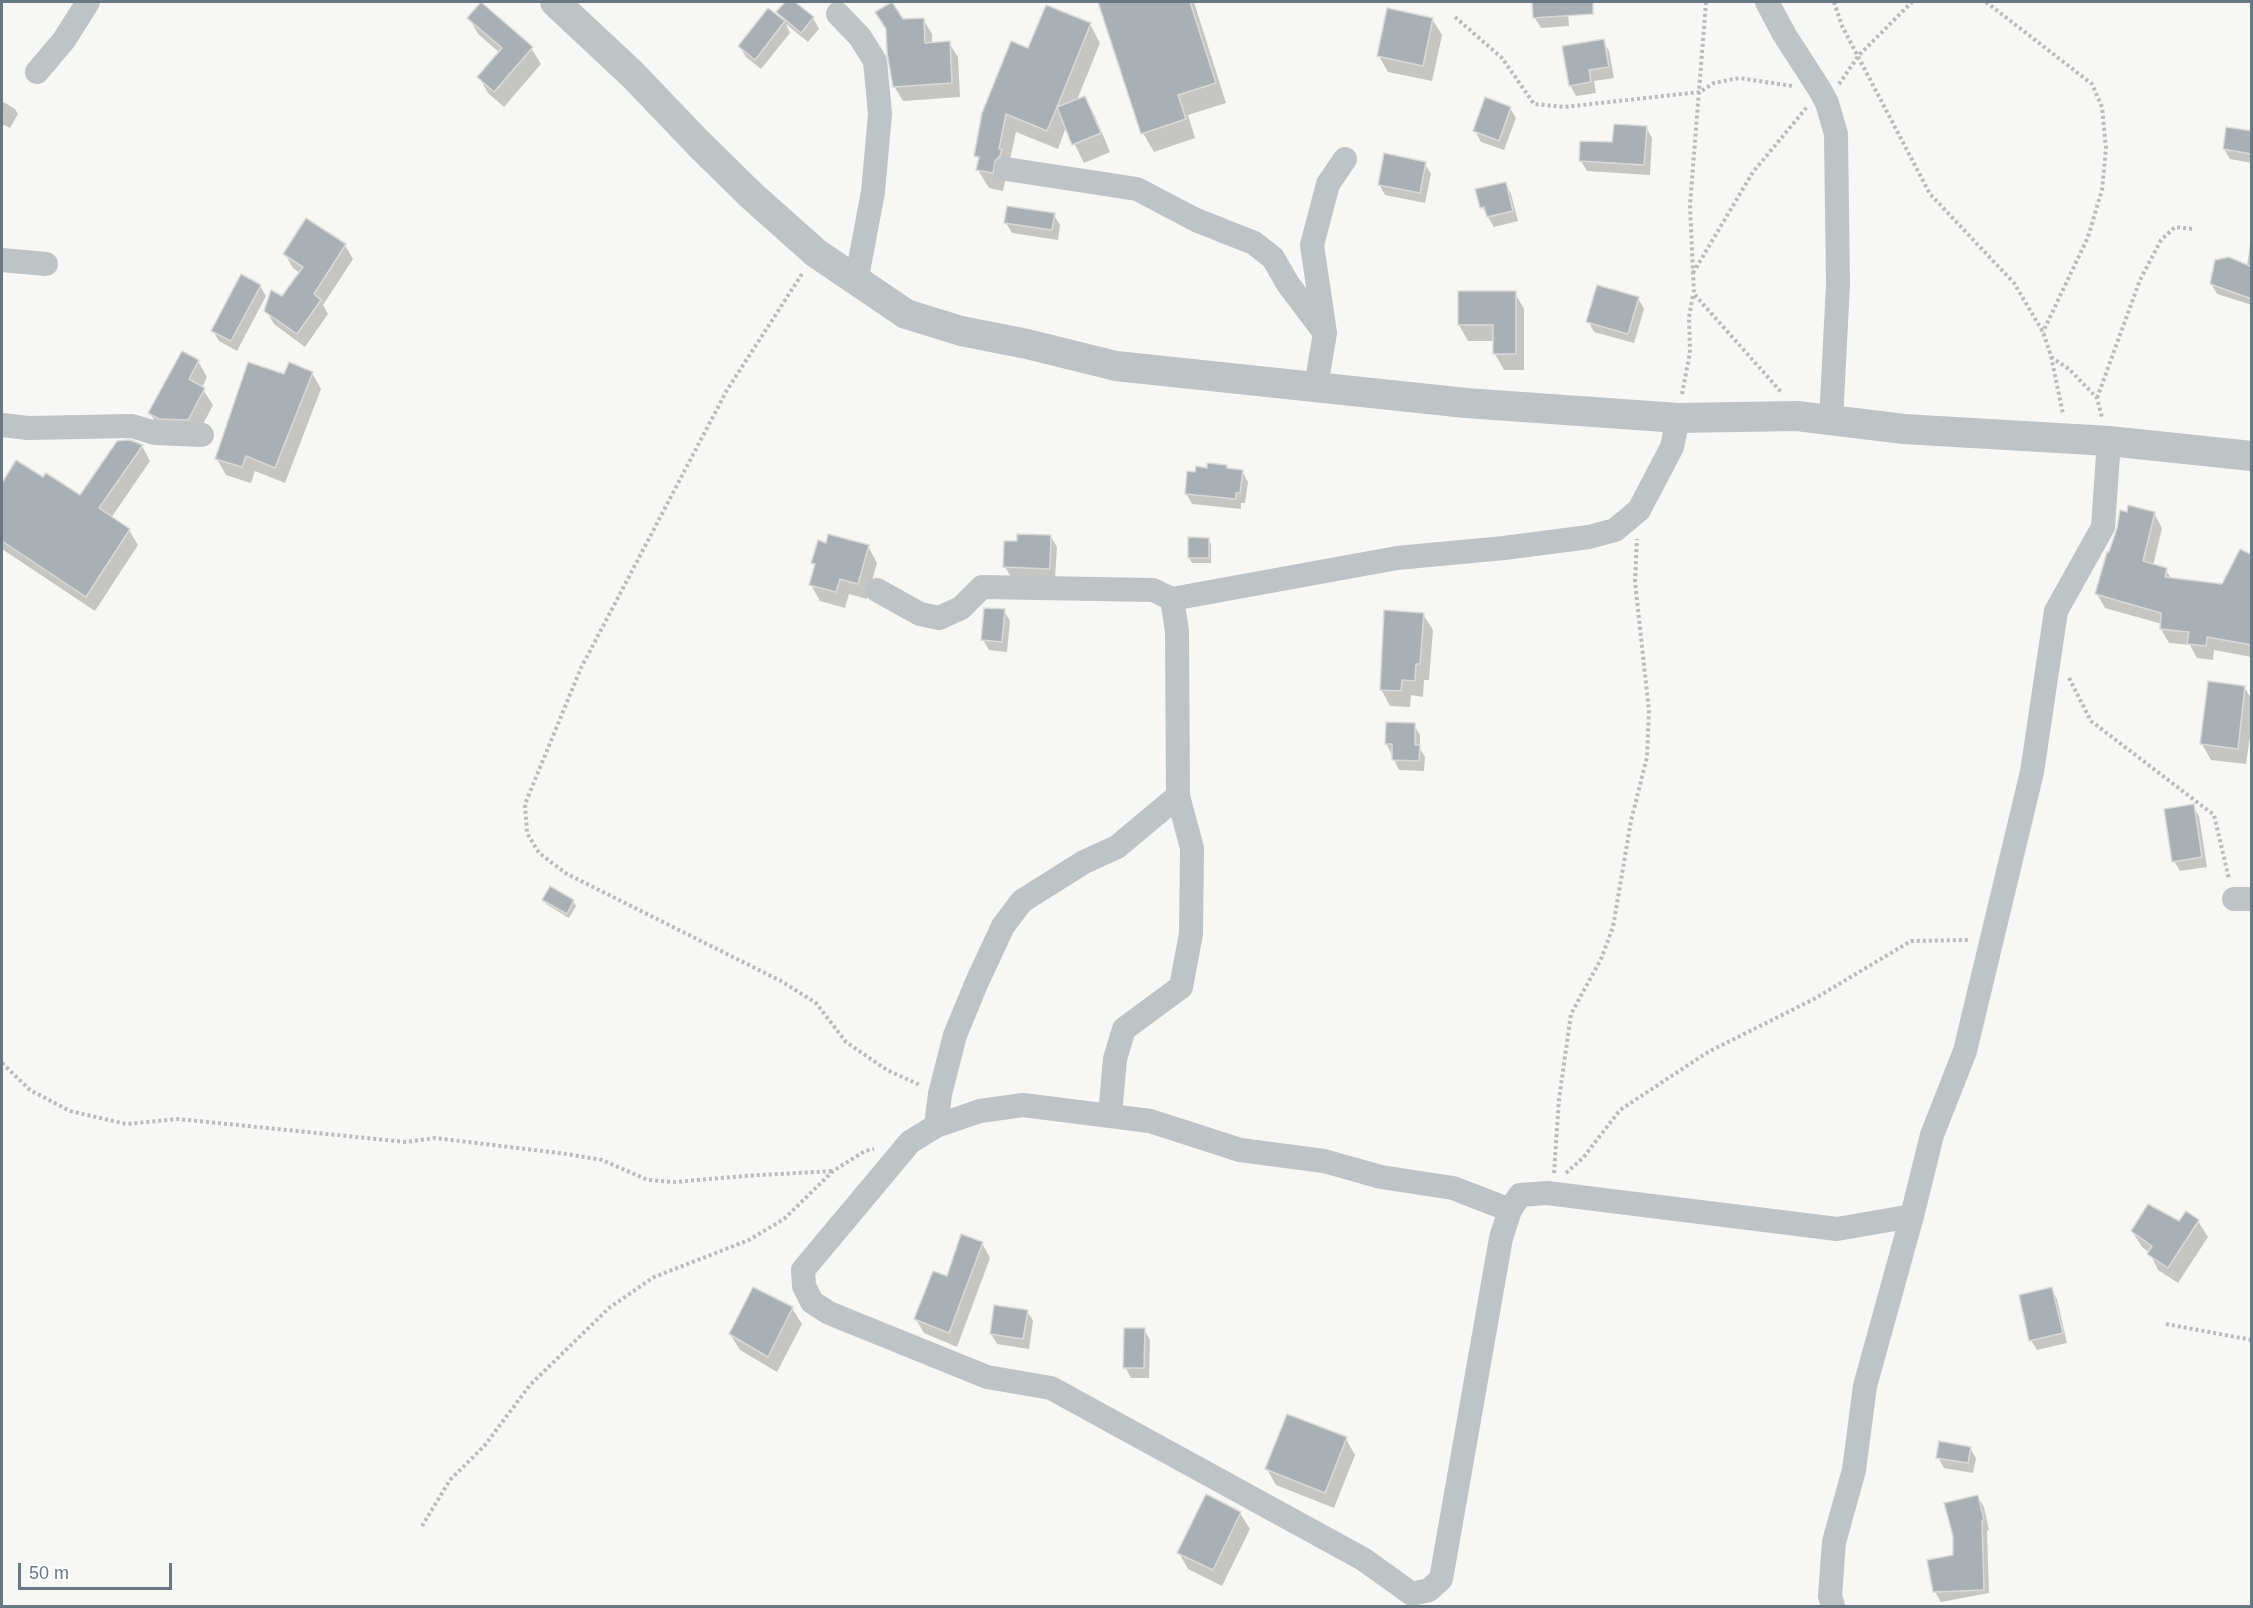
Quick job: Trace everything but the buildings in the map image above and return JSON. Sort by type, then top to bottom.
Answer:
[{"type":"street","points":[[37,72],[64,40],[88,2]]},
{"type":"street","points":[[556,2],[633,75],[744,189],[816,253],[906,314],[961,332],[1027,344],[1116,366],[1466,403],[1678,418],[1797,416],[1904,429],[2109,441],[2252,456]]},
{"type":"street","points":[[1767,2],[1823,96],[1836,134],[1838,284],[1831,421]]},
{"type":"street","points":[[838,14],[860,37],[875,61],[880,114],[873,192],[856,282]]},
{"type":"street","points":[[1316,386],[1325,333],[1312,245],[1328,184],[1345,159]]},
{"type":"street","points":[[1006,169],[1137,189],[1196,220],[1254,243],[1273,258],[1288,284],[1325,333]]},
{"type":"street","points":[[2,260],[46,264]]},
{"type":"street","points":[[877,590],[920,614],[939,618],[961,608],[982,588],[1153,590],[1172,599],[1397,558],[1589,537],[1615,530],[1639,510],[1672,447],[1678,418]]},
{"type":"street","points":[[2,425],[28,428],[132,426],[155,433],[202,435]]},
{"type":"street","points":[[1833,1606],[1830,1596],[1834,1542],[1854,1470],[1865,1386],[1932,1135],[1965,1051],[2032,772],[2056,611],[2103,527],[2109,441]]},
{"type":"street","points":[[1110,1115],[1115,1059],[1124,1029],[1180,987],[1191,934],[1192,848],[1178,796],[1176,631],[1172,599]]},
{"type":"street","points":[[936,1126],[940,1094],[955,1035],[976,982],[1003,926],[1022,900],[1084,862],[1117,848],[1178,796]]},
{"type":"street","points":[[1510,1210],[1453,1188],[1381,1177],[1324,1161],[1240,1150],[1150,1121],[1023,1105],[980,1111],[936,1126],[910,1142],[803,1270],[804,1286],[812,1302],[829,1313],[987,1377],[1051,1388],[1363,1559],[1412,1594],[1429,1590],[1441,1580],[1501,1238],[1510,1210],[1520,1195],[1550,1188],[1837,1229],[1912,1216]]},
{"type":"path","points":[[1678,418],[1690,353],[1689,317],[1694,294],[1690,205],[1706,2]]},
{"type":"path","points":[[1834,2],[1842,26],[1930,194],[2014,283],[2043,332],[2051,356],[2067,439]]},
{"type":"path","points":[[1692,274],[1753,172],[1859,55],[1912,2]]},
{"type":"path","points":[[1986,2],[2092,84],[2102,107],[2106,148],[2103,190],[2088,237],[2043,332]]},
{"type":"path","points":[[1455,17],[1502,58],[1534,104],[1564,107],[1700,92],[1714,83],[1739,78],[1823,96]]},
{"type":"path","points":[[2097,398],[2140,280],[2161,240],[2175,227],[2193,229]]},
{"type":"path","points":[[816,253],[728,390],[581,668],[525,804],[527,833],[540,853],[567,874],[781,981],[816,1003],[846,1042],[887,1070],[940,1094]]},
{"type":"path","points":[[1694,294],[1775,384],[1797,416]]},
{"type":"path","points":[[2051,356],[2069,369],[2097,398],[2109,441]]},
{"type":"path","points":[[1550,1188],[1571,1014],[1600,959],[1613,927],[1631,821],[1647,757],[1648,711],[1635,582],[1639,510]]},
{"type":"path","points":[[2051,650],[2067,675],[2091,722],[2214,815],[2243,899]]},
{"type":"path","points":[[1550,1188],[1583,1158],[1620,1110],[1708,1052],[1814,999],[1911,941],[1991,940]]},
{"type":"path","points":[[2,1063],[30,1090],[70,1111],[126,1124],[177,1119],[406,1142],[435,1138],[602,1160],[648,1180],[675,1182],[833,1171]]},
{"type":"path","points":[[422,1526],[450,1480],[485,1445],[530,1385],[609,1308],[654,1276],[749,1240],[784,1219],[833,1171],[865,1151],[910,1142]]},
{"type":"path","points":[[2166,1324],[2252,1340]]}]
